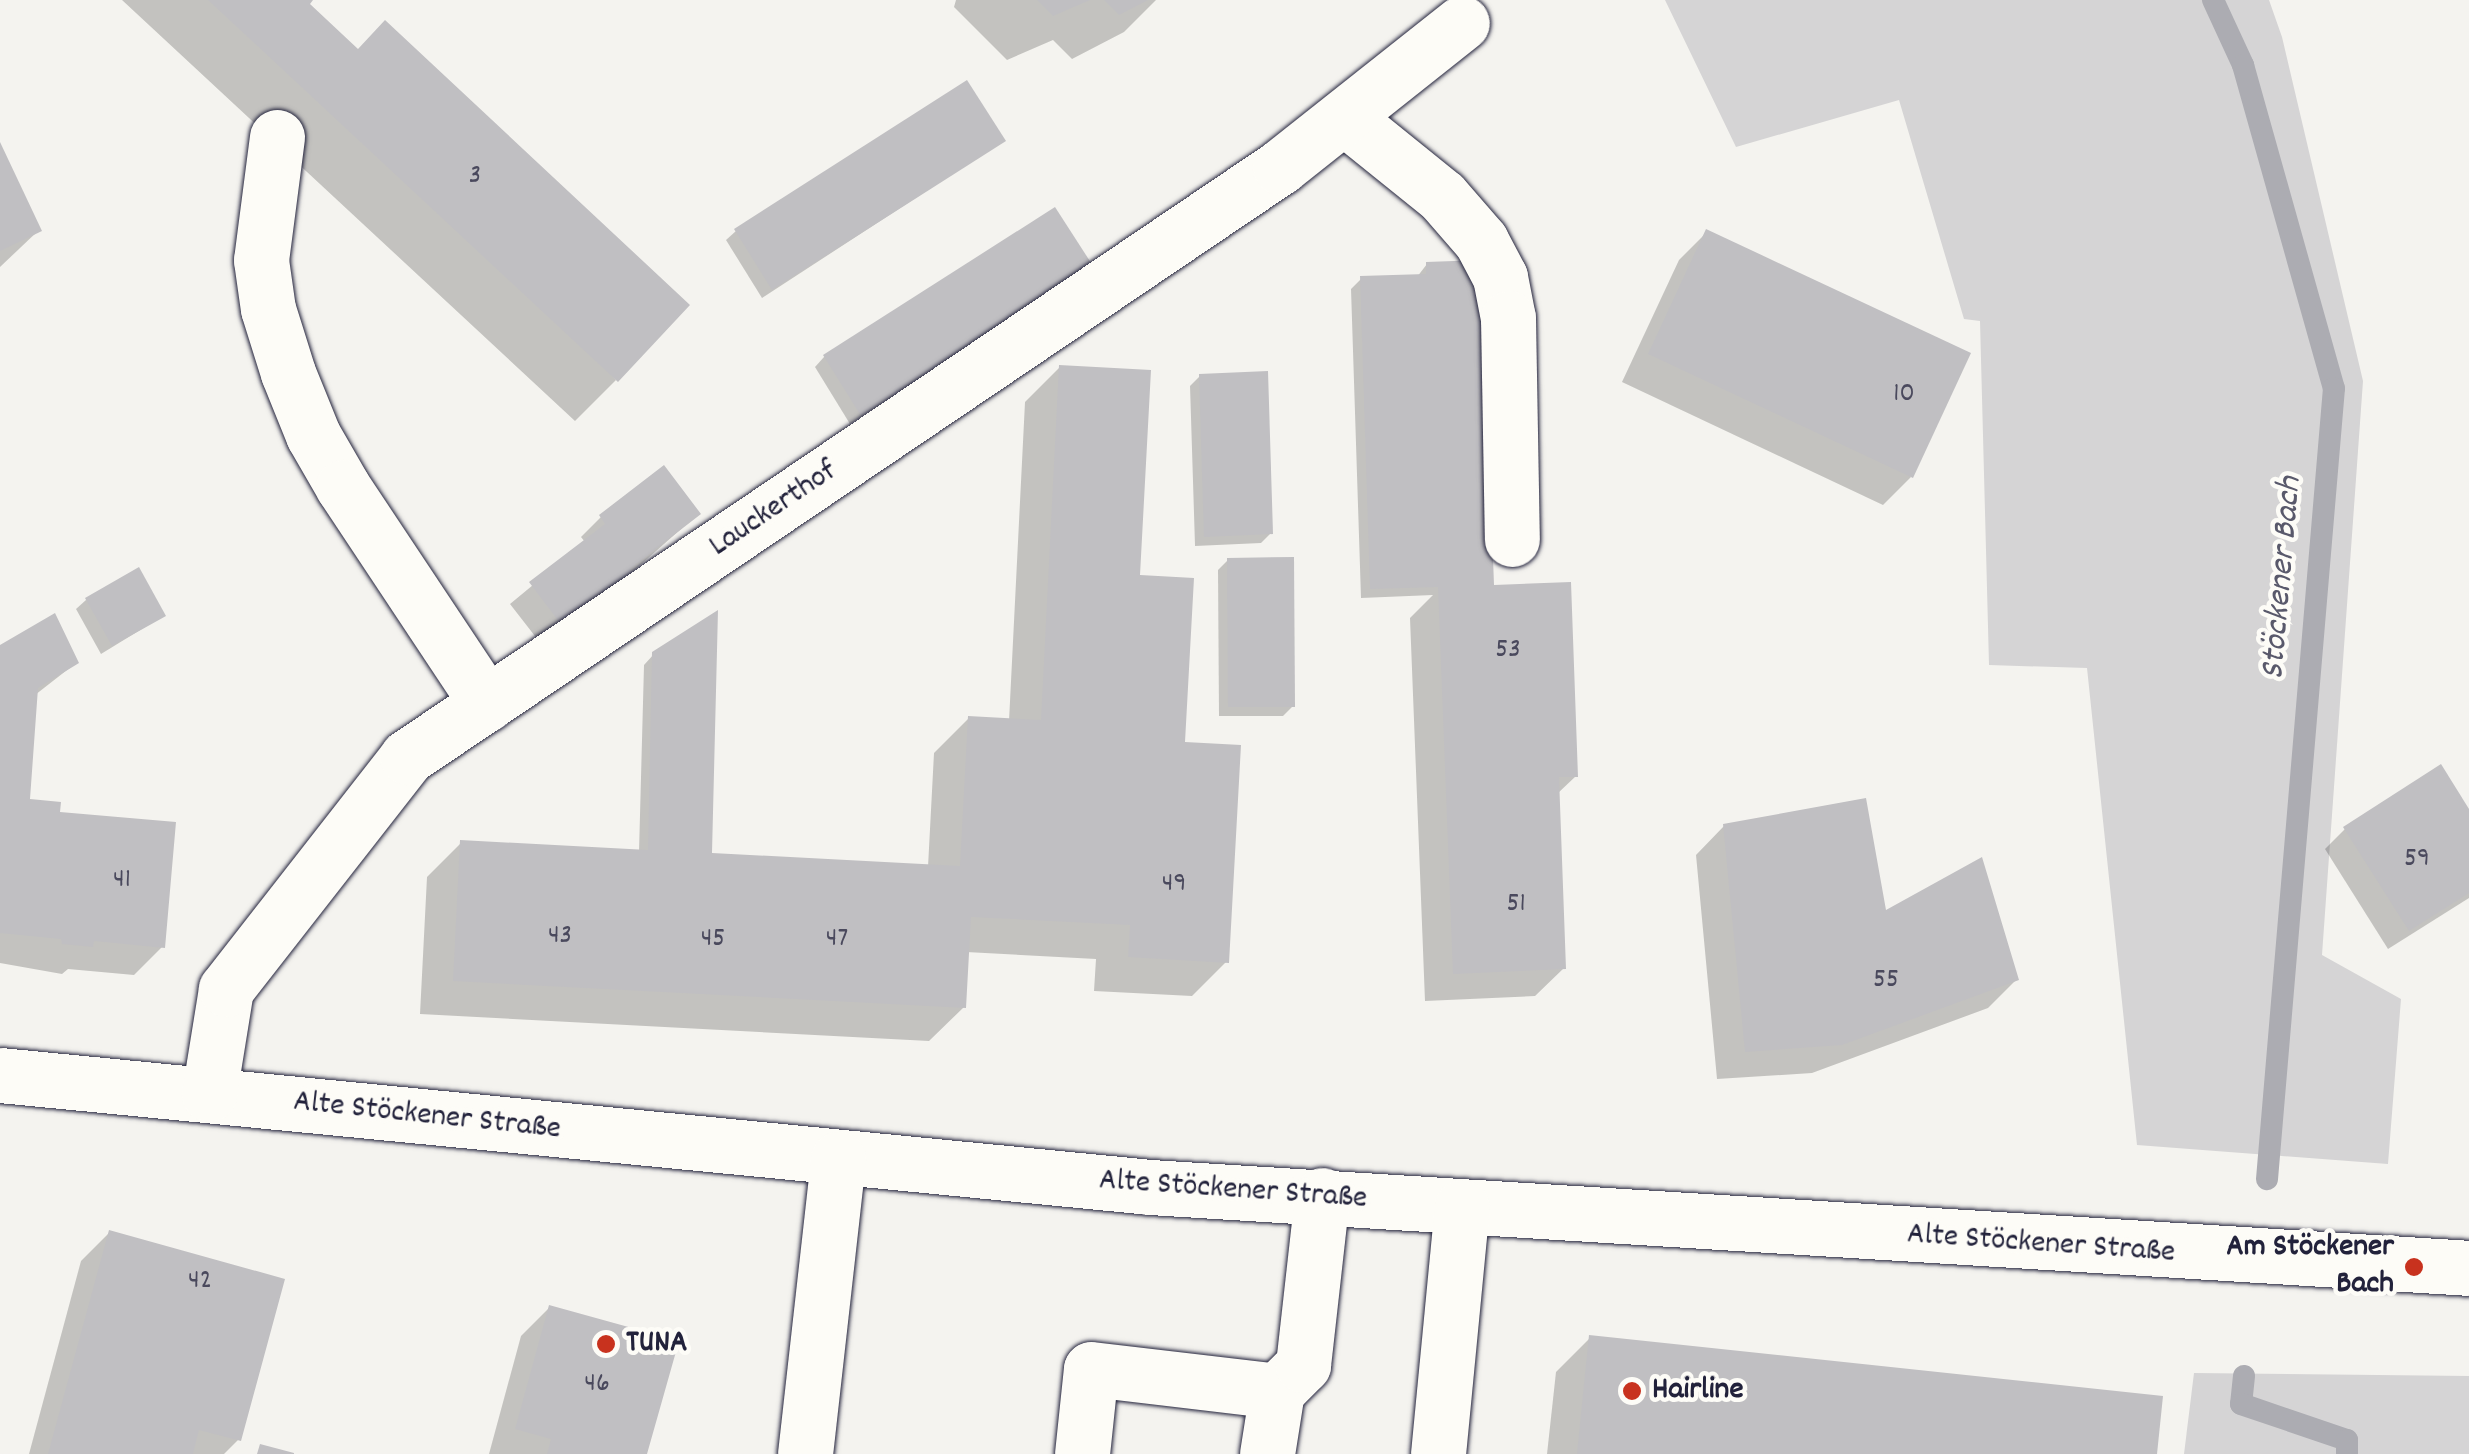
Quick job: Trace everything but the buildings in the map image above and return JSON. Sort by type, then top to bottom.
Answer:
[{"type":"street","name":"Lauckerthof","points":[[210,1094],[226,989],[407,757],[1280,167],[1462,23]]},
{"type":"street","points":[[1344,117],[1442,196],[1481,241],[1500,277],[1508,318],[1512,539]]},
{"type":"street","points":[[277,136],[261,260],[268,309],[288,373],[313,435],[343,486],[487,704]]},
{"type":"street","name":"Alte Stöckener Straße","points":[[0,1076],[1150,1187],[2469,1268]]},
{"type":"street","points":[[805,1454],[838,1159]]},
{"type":"street","points":[[1267,1454],[1277,1391],[1302,1364],[1322,1195]]},
{"type":"street","points":[[1438,1454],[1462,1207]]},
{"type":"street","points":[[1082,1454],[1092,1369],[1277,1391]]},
{"type":"shaded area","points":[[1665,0],[2269,0],[2282,37],[2363,381],[2322,955],[2401,999],[2388,1164],[2137,1145],[2087,668],[1989,665],[1980,321],[1964,319],[1899,100],[1736,147]]},
{"type":"shaded area","points":[[2194,1373],[2469,1376],[2469,1454],[2184,1454]]},
{"type":"waterway","name":"Stöckener Bach","points":[[2213,0],[2243,65],[2334,388],[2267,1179]]},
{"type":"waterway","name":"Stöckener Bach","points":[[2244,1376],[2241,1404],[2347,1440],[2347,1454]]},
{"type":"place","name":"Am Stöckener Bach","points":[[2414,1267]]},
{"type":"place","name":"TUNA","points":[[606,1344]]},
{"type":"place","name":"Hairline","points":[[1632,1391]]}]
